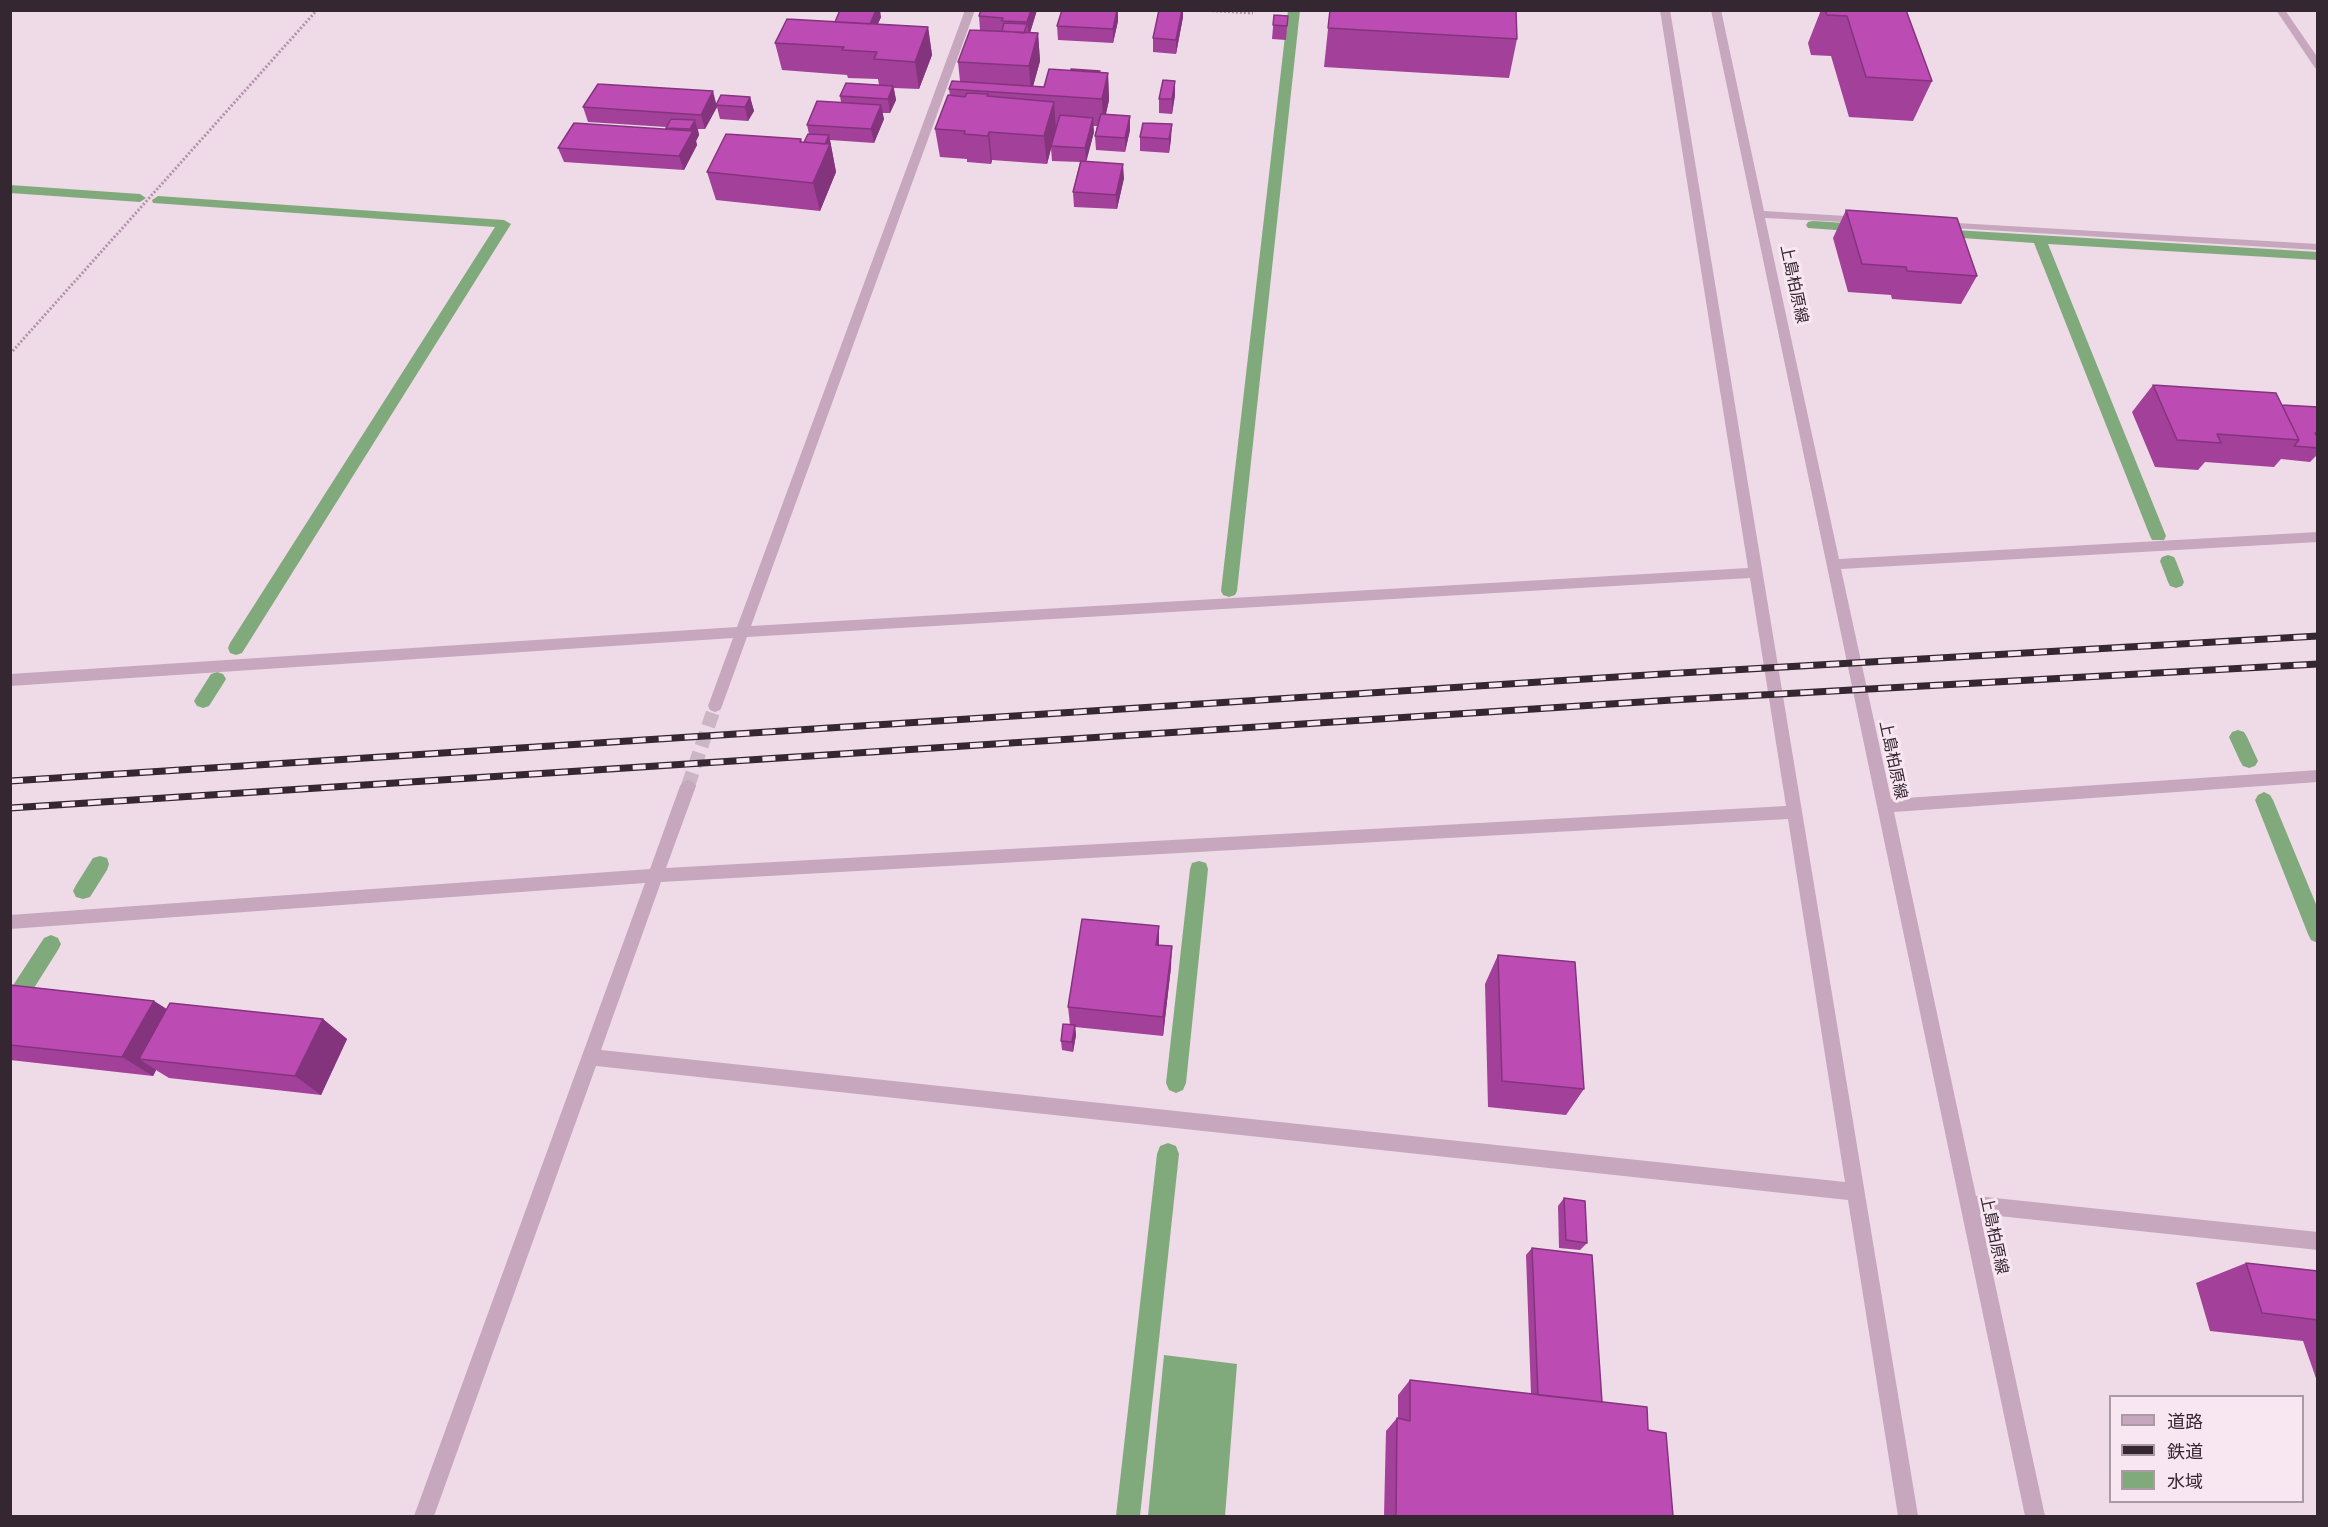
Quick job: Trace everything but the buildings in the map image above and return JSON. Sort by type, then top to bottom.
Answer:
[{"type":"street","points":[[715,706],[970,10]]},
{"type":"street","points":[[1665,10],[1908,1516]]},
{"type":"street","name":"上島柏原線","points":[[1716,10],[2035,1516]]},
{"type":"street","points":[[2280,10],[2318,66]]},
{"type":"street","points":[[1761,214],[1871,221]]},
{"type":"street","points":[[1930,224],[2318,247]]},
{"type":"street","points":[[1834,564],[2318,537]]},
{"type":"street","points":[[10,680],[741,632],[1755,573]]},
{"type":"street","points":[[1885,806],[2318,776]]},
{"type":"street","points":[[424,1516],[658,875],[688,786]]},
{"type":"street","points":[[10,922],[658,875],[1794,812]]},
{"type":"street","points":[[592,1057],[1855,1192]]},
{"type":"street","points":[[1969,1204],[2318,1241]]},
{"type":"path","points":[[10,354],[317,10]]},
{"type":"path","points":[[1200,10],[1253,13]]},
{"type":"water","points":[[1164,1355],[1237,1364],[1225,1516],[1148,1516]]},
{"type":"waterway","points":[[1229,591],[1294,10]]},
{"type":"waterway","points":[[10,189],[140,198]]},
{"type":"waterway","points":[[158,200],[504,224],[236,648]]},
{"type":"waterway","points":[[1813,225],[1862,228]]},
{"type":"waterway","points":[[1938,233],[2039,239]]},
{"type":"waterway","points":[[2039,239],[2318,256]]},
{"type":"waterway","points":[[2039,239],[2158,536]]},
{"type":"waterway","points":[[2168,561],[2176,582]]},
{"type":"waterway","points":[[1226,623],[1227,613]]},
{"type":"waterway","points":[[203,701],[217,679]]},
{"type":"waterway","points":[[2238,737],[2249,761]]},
{"type":"waterway","points":[[2264,800],[2318,934]]},
{"type":"waterway","points":[[1205,815],[1205,821]]},
{"type":"waterway","points":[[83,891],[100,864]]},
{"type":"waterway","points":[[1176,1083],[1199,869]]},
{"type":"waterway","points":[[10,1008],[51,944]]},
{"type":"waterway","points":[[1128,1516],[1168,1154]]},
{"type":"tunnel","points":[[688,786],[715,706]]},
{"type":"railway","points":[[10,781],[1663,674],[2318,636]]},
{"type":"railway","points":[[10,808],[1672,700],[2318,664]]}]
